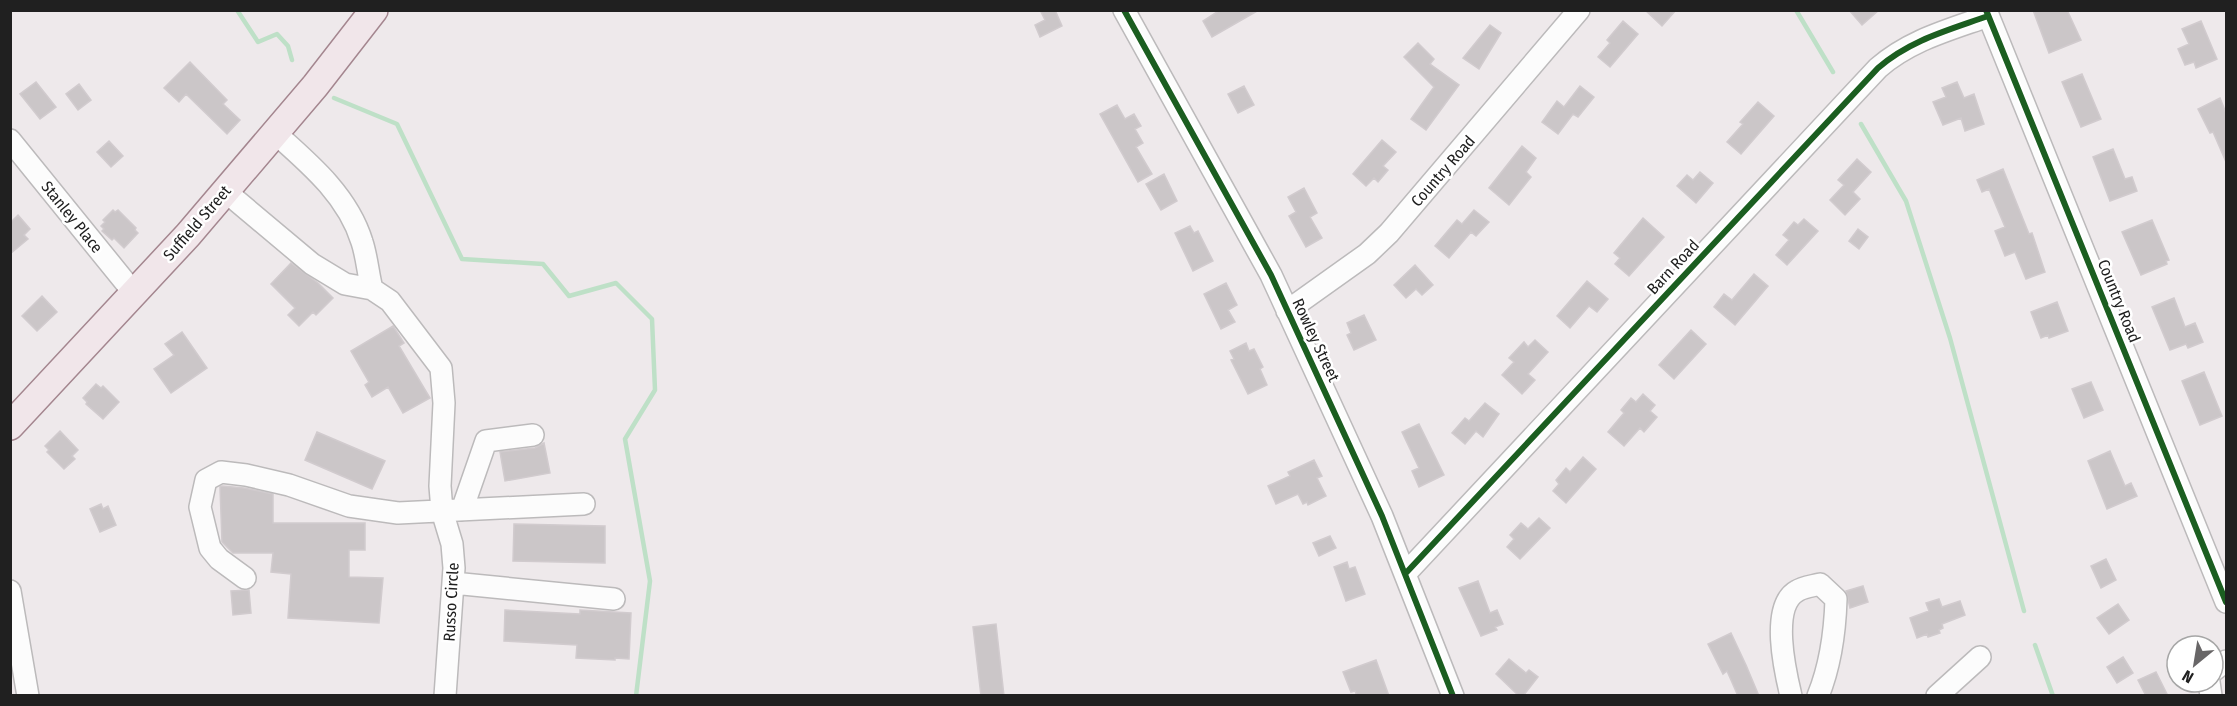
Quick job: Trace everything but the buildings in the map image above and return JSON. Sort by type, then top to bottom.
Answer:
[{"type":"main road","name":"Suffield Street","points":[[10,426],[188,235],[337,60],[374,10]]},
{"type":"street","name":"Rowley Street","points":[[1124,10],[1271,275],[1382,516],[1453,696]]},
{"type":"street","name":"Country Road","points":[[1287,311],[1367,254],[1389,233],[1571,13]]},
{"type":"street","name":"Country Road","points":[[1987,13],[2226,602]]},
{"type":"street","name":"Barn Road","points":[[1405,574],[1878,68],[1912,44],[1987,13]]},
{"type":"street","points":[[225,191],[312,264],[345,284],[372,289],[362,242],[345,206],[315,168],[275,134]]},
{"type":"street","name":"Stanley Place","points":[[10,140],[134,293]]},
{"type":"street","name":"Russo Circle","points":[[372,289],[390,301],[441,368],[444,403],[440,486],[452,510],[453,583],[445,696]]},
{"type":"street","points":[[452,510],[486,441],[533,435]]},
{"type":"street","points":[[245,578],[219,559],[210,548],[200,507],[206,480],[221,472],[289,485],[349,506],[398,513],[584,504]]},
{"type":"street","points":[[453,583],[614,599]]},
{"type":"street","points":[[1791,696],[1780,629],[1783,608],[1796,591],[1820,584],[1836,599],[1835,630],[1828,671],[1818,696]]},
{"type":"street","points":[[10,591],[28,696]]},
{"type":"street","points":[[1937,696],[1980,657]]},
{"type":"waterway","points":[[237,10],[258,42],[277,34],[288,46],[292,60]]},
{"type":"waterway","points":[[1796,10],[1833,72]]},
{"type":"waterway","points":[[334,98],[397,124],[462,259],[543,264],[569,296],[616,283],[652,319],[655,390],[625,439],[650,581],[636,696]]},
{"type":"waterway","points":[[1861,124],[1906,201],[1950,338],[2024,611]]},
{"type":"waterway","points":[[2035,645],[2053,696]]},
{"type":"cycle path","points":[[1124,10],[1271,275],[1382,516],[1453,696]]},
{"type":"cycle path","points":[[1986,10],[2226,602]]},
{"type":"cycle path","points":[[1405,574],[1878,68],[1890,58],[1917,43],[1988,16]]}]
